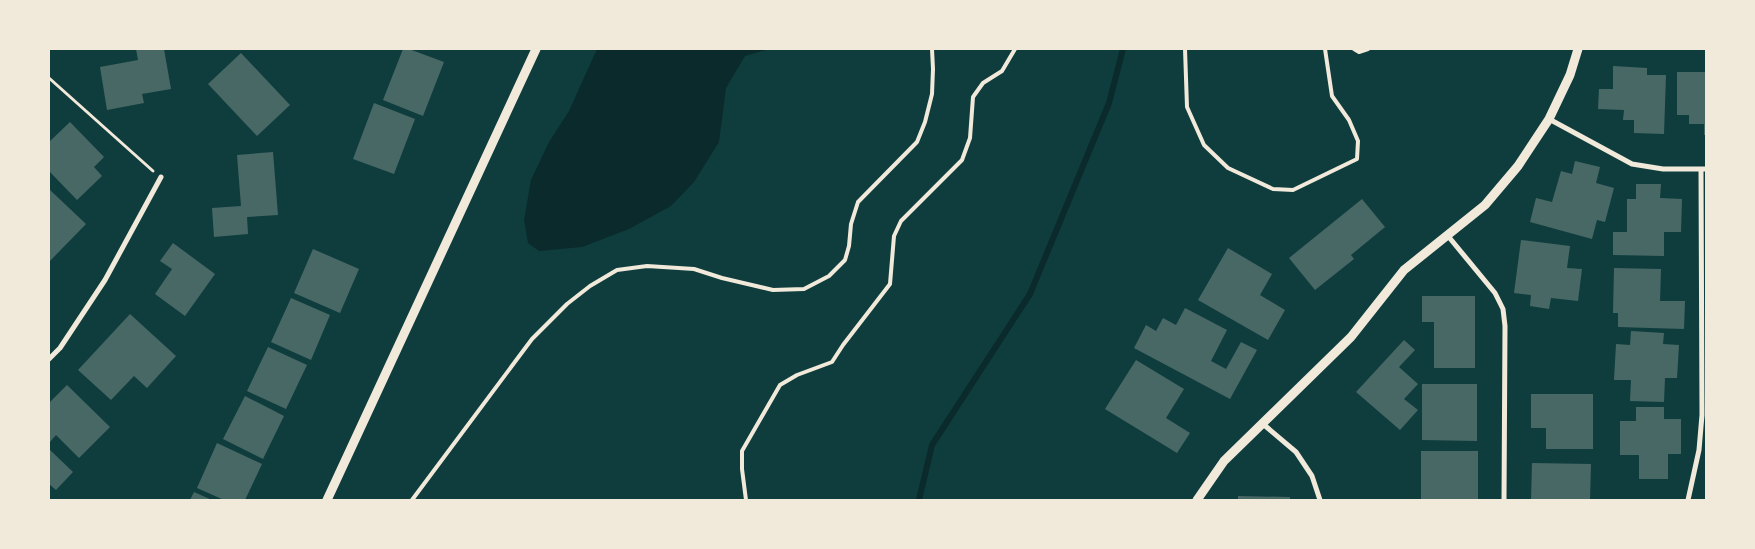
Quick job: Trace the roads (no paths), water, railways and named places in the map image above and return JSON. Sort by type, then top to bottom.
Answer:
[{"type":"street","points":[[327,500],[536,49]]},
{"type":"street","points":[[1197,500],[1224,461],[1352,337],[1404,270],[1485,205],[1518,166],[1549,119],[1570,75],[1578,49]]},
{"type":"street","points":[[1549,119],[1632,164],[1663,169],[1704,169],[1702,415],[1699,450],[1688,500]]},
{"type":"street","points":[[49,359],[60,348],[105,280],[160,177]]},
{"type":"street","points":[[1448,236],[1495,293],[1503,309],[1506,326],[1504,500]]},
{"type":"street","points":[[1263,424],[1296,452],[1312,476],[1320,500]]},
{"type":"lane","points":[[412,500],[532,339],[567,304],[590,286],[617,270],[647,266],[694,269],[722,278],[773,290],[804,289],[829,276],[845,260],[849,246],[851,224],[858,202],[917,142],[926,122],[932,94],[932,49]]},
{"type":"lane","points":[[746,500],[742,451],[780,385],[798,375],[832,362],[890,284],[894,236],[901,220],[962,160],[970,138],[974,97],[983,83],[1002,71],[1014,49]]},
{"type":"lane","points":[[1185,49],[1187,107],[1204,145],[1228,168],[1273,189],[1293,190],[1357,159],[1358,141],[1348,120],[1332,96],[1325,49]]},
{"type":"lane","points":[[1354,49],[1359,52],[1368,49]]},
{"type":"water","points":[[597,49],[769,49],[745,56],[726,88],[719,142],[694,182],[671,206],[629,229],[582,247],[539,251],[528,243],[524,220],[531,180],[549,142],[569,111]]},
{"type":"waterway","points":[[919,500],[932,445],[1030,294],[1109,103],[1123,49]]}]
